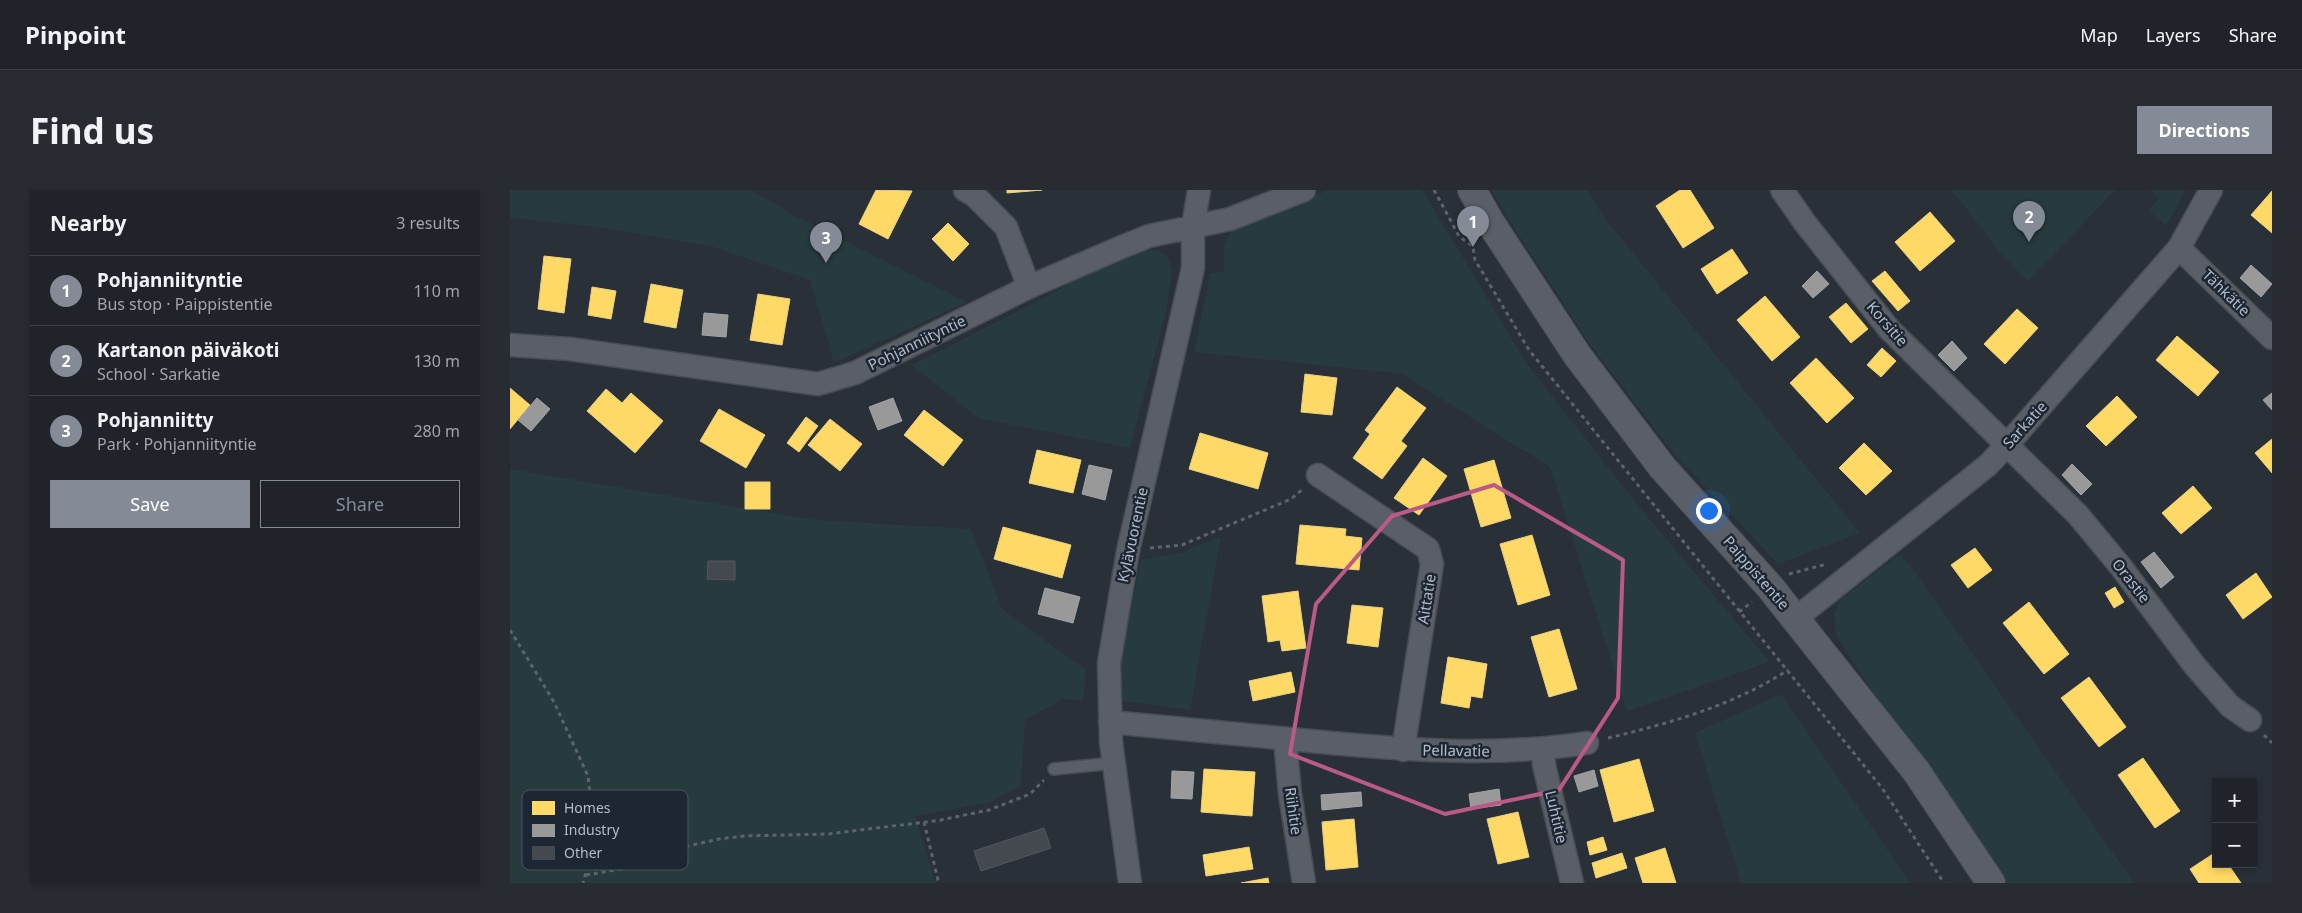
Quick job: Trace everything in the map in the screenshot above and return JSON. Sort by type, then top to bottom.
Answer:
[{"type":"street","points":[[965,190],[974,195],[1006,227],[1029,287]]},
{"type":"street","name":"Kylävuorentie","points":[[1130,883],[1110,722],[1109,663],[1128,551],[1193,268],[1193,227],[1199,190]]},
{"type":"street","name":"Pohjanniityntie","points":[[510,345],[570,349],[818,384],[855,373],[1029,287],[1150,236],[1230,220],[1304,190]]},
{"type":"street","name":"Paippistentie","points":[[1472,190],[1490,222],[1582,362],[1662,467],[1764,580],[1916,771],[1972,853],[1990,883]]},
{"type":"street","name":"Korsitie","points":[[1782,190],[1805,223],[1889,329],[2008,445]]},
{"type":"street","name":"Sarkatie","points":[[1796,619],[1988,465],[2008,445],[2179,248],[2211,190]]},
{"type":"street","name":"Tähkätie","points":[[2179,248],[2272,338]]},
{"type":"street","name":"Orastie","points":[[2008,445],[2078,516],[2121,567],[2230,706],[2250,720]]},
{"type":"street","name":"Aittatie","points":[[1318,474],[1428,549],[1432,564],[1403,750]]},
{"type":"street","name":"Pellavatie","points":[[1110,722],[1403,750],[1480,752],[1542,750],[1587,743]]},
{"type":"street","name":"Riihitie","points":[[1285,739],[1290,794],[1304,883]]},
{"type":"street","name":"Luhtitie","points":[[1542,750],[1572,883]]},
{"type":"lane","points":[[1054,769],[1114,763]]},
{"type":"path","points":[[1434,190],[1459,236],[1473,247],[1474,260],[1529,350],[1882,788],[1944,883]]},
{"type":"path","points":[[1128,551],[1182,545],[1291,499],[1318,474]]},
{"type":"path","points":[[510,630],[554,702],[588,776],[590,790]]},
{"type":"path","points":[[1587,743],[1671,723],[1745,694],[1788,670]]},
{"type":"path","points":[[688,846],[744,836],[828,834],[924,822],[989,810],[1030,794]]},
{"type":"path","points":[[924,822],[938,880],[941,883]]},
{"type":"path","points":[[583,883],[587,870]]},
{"type":"path","points":[[586,875],[615,870]]},
{"type":"highlighted area","points":[[1494,485],[1623,560],[1618,698],[1559,790],[1445,814],[1290,754],[1316,604],[1392,516]]},
{"type":"green space","points":[[510,190],[752,190],[795,216],[967,302],[834,363],[810,280],[713,247],[605,228],[510,218]]},
{"type":"green space","points":[[1328,190],[1422,190],[1527,364],[1636,503],[1770,662],[1627,711],[1550,467],[1402,374],[1194,352],[1210,274],[1224,271],[1224,244],[1235,226],[1263,219]]},
{"type":"green space","points":[[1492,190],[1587,190],[1603,216],[1860,533],[1778,564],[1674,454],[1589,343],[1505,214]]},
{"type":"green space","points":[[1952,190],[2115,190],[2028,282],[2001,254]]},
{"type":"green space","points":[[2151,190],[2185,190],[2166,226],[2149,211],[2158,199]]},
{"type":"green space","points":[[1158,250],[1168,258],[1172,270],[1166,312],[1130,448],[978,418],[912,365],[1042,299],[1126,251]]},
{"type":"green space","points":[[510,469],[816,520],[971,529],[1002,609],[1086,670],[1083,701],[1063,699],[1025,720],[1021,786],[988,803],[915,816],[936,883],[510,883]]},
{"type":"green space","points":[[1221,537],[1190,710],[1122,701],[1120,665],[1141,560],[1183,552]]},
{"type":"green space","points":[[1900,554],[1910,565],[2134,883],[1997,883],[1836,635],[1834,614],[1840,600]]},
{"type":"green space","points":[[1781,694],[1910,883],[1741,883],[1695,733]]},
{"type":"building: Homes","points":[[876,190],[912,191],[888,239],[859,224]]},
{"type":"building: Homes","points":[[1007,190],[1042,190],[1007,193]]},
{"type":"building: Homes","points":[[1680,190],[1690,190],[1714,228],[1683,248],[1656,206]]},
{"type":"building: Homes","points":[[2272,191],[2272,233],[2251,215]]},
{"type":"building: Homes","points":[[1930,212],[1955,241],[1920,271],[1895,242]]},
{"type":"building: Homes","points":[[948,223],[969,244],[953,261],[932,239]]},
{"type":"building: Homes","points":[[1732,249],[1748,273],[1717,294],[1701,269]]},
{"type":"building: Homes","points":[[544,256],[571,259],[564,313],[538,309]]},
{"type":"building: Homes","points":[[1885,271],[1910,301],[1898,311],[1872,281]]},
{"type":"building: Homes","points":[[651,284],[683,290],[676,328],[644,322]]},
{"type":"building: Homes","points":[[592,287],[616,291],[611,319],[588,315]]},
{"type":"building: Homes","points":[[758,294],[790,299],[782,345],[750,340]]},
{"type":"building: Homes","points":[[1765,296],[1800,337],[1772,361],[1737,320]]},
{"type":"building: Homes","points":[[1846,303],[1868,329],[1851,343],[1829,317]]},
{"type":"building: Homes","points":[[2017,309],[2038,328],[2005,364],[1984,344]]},
{"type":"building: Homes","points":[[2177,336],[2219,372],[2198,396],[2156,360]]},
{"type":"building: Homes","points":[[1882,348],[1896,361],[1881,377],[1867,365]]},
{"type":"building: Homes","points":[[1816,358],[1854,398],[1827,423],[1790,383]]},
{"type":"building: Homes","points":[[1305,374],[1337,378],[1332,415],[1301,412]]},
{"type":"building: Homes","points":[[1397,387],[1426,408],[1401,441],[1407,446],[1382,479],[1353,458],[1370,434],[1365,430]]},
{"type":"building: Homes","points":[[510,388],[530,405],[510,429]]},
{"type":"building: Homes","points":[[606,389],[622,403],[631,393],[663,421],[635,453],[587,411]]},
{"type":"building: Homes","points":[[2117,396],[2137,417],[2106,446],[2086,426]]},
{"type":"building: Homes","points":[[719,409],[765,435],[746,468],[700,441]]},
{"type":"building: Homes","points":[[924,410],[963,440],[943,466],[904,435]]},
{"type":"building: Homes","points":[[806,417],[818,426],[799,452],[787,443]]},
{"type":"building: Homes","points":[[830,419],[862,444],[840,471],[808,445]]},
{"type":"building: Homes","points":[[1200,433],[1268,453],[1258,489],[1189,469]]},
{"type":"building: Homes","points":[[2272,439],[2272,473],[2255,453]]},
{"type":"building: Homes","points":[[1864,443],[1892,471],[1866,495],[1839,468]]},
{"type":"building: Homes","points":[[1037,450],[1081,460],[1073,493],[1029,483]]},
{"type":"building: Homes","points":[[1423,458],[1447,476],[1419,515],[1394,498]]},
{"type":"building: Homes","points":[[1494,460],[1511,518],[1481,527],[1464,469]]},
{"type":"building: Homes","points":[[745,482],[770,482],[770,509],[745,509]]},
{"type":"building: Homes","points":[[2193,486],[2212,508],[2181,534],[2162,513]]},
{"type":"building: Homes","points":[[1300,525],[1346,529],[1345,536],[1362,538],[1359,570],[1296,564]]},
{"type":"building: Homes","points":[[1003,527],[1071,545],[1062,578],[994,559]]},
{"type":"building: Homes","points":[[1532,535],[1550,595],[1518,605],[1500,544]]},
{"type":"building: Homes","points":[[1975,548],[1992,570],[1968,588],[1951,565]]},
{"type":"building: Homes","points":[[2256,573],[2272,597],[2243,619],[2226,595]]},
{"type":"building: Homes","points":[[2115,587],[2124,602],[2114,608],[2105,593]]},
{"type":"building: Homes","points":[[1298,591],[1306,648],[1282,651],[1280,640],[1268,642],[1262,596]]},
{"type":"building: Homes","points":[[2029,602],[2069,654],[2044,674],[2003,623]]},
{"type":"building: Homes","points":[[1352,605],[1383,608],[1378,647],[1347,643]]},
{"type":"building: Homes","points":[[1559,629],[1577,689],[1549,697],[1531,637]]},
{"type":"building: Homes","points":[[1448,657],[1487,664],[1482,698],[1471,696],[1469,708],[1441,703]]},
{"type":"building: Homes","points":[[1291,672],[1295,692],[1253,701],[1249,681]]},
{"type":"building: Homes","points":[[2089,677],[2126,727],[2099,747],[2061,698]]},
{"type":"building: Homes","points":[[2143,758],[2180,811],[2155,828],[2118,775]]},
{"type":"building: Homes","points":[[1639,759],[1654,811],[1614,822],[1600,770]]},
{"type":"building: Homes","points":[[1204,769],[1255,772],[1252,816],[1201,812]]},
{"type":"building: Homes","points":[[1518,812],[1529,857],[1498,864],[1487,819]]},
{"type":"building: Homes","points":[[1354,819],[1358,867],[1326,870],[1322,822]]},
{"type":"building: Homes","points":[[1603,837],[1607,850],[1590,855],[1587,842]]},
{"type":"building: Homes","points":[[1249,847],[1253,869],[1206,876],[1203,855]]},
{"type":"building: Homes","points":[[1665,848],[1676,883],[1643,883],[1635,858]]},
{"type":"building: Homes","points":[[1622,853],[1627,868],[1596,878],[1592,863]]},
{"type":"building: Homes","points":[[2212,855],[2212,868],[2231,868],[2241,883],[2199,883],[2190,869]]},
{"type":"building: Homes","points":[[1268,878],[1269,883],[1241,883]]},
{"type":"building: Industry","points":[[2251,265],[2272,284],[2261,297],[2240,278]]},
{"type":"building: Industry","points":[[1817,271],[1829,284],[1813,298],[1802,286]]},
{"type":"building: Industry","points":[[704,313],[728,315],[726,337],[702,335]]},
{"type":"building: Industry","points":[[1952,341],[1967,358],[1954,371],[1938,355]]},
{"type":"building: Industry","points":[[2272,393],[2272,410],[2263,400]]},
{"type":"building: Industry","points":[[537,398],[550,409],[531,431],[518,420]]},
{"type":"building: Industry","points":[[893,398],[902,421],[878,430],[869,407]]},
{"type":"building: Industry","points":[[2072,464],[2092,484],[2081,495],[2062,475]]},
{"type":"building: Industry","points":[[1089,465],[1112,470],[1105,500],[1082,494]]},
{"type":"building: Industry","points":[[2154,552],[2174,577],[2161,588],[2141,562]]},
{"type":"building: Industry","points":[[1045,588],[1080,597],[1073,623],[1038,614]]},
{"type":"building: Industry","points":[[1594,770],[1598,786],[1579,792],[1574,776]]},
{"type":"building: Industry","points":[[1172,771],[1194,772],[1192,799],[1171,798]]},
{"type":"building: Industry","points":[[1499,789],[1501,805],[1471,809],[1469,794]]},
{"type":"building: Industry","points":[[1361,792],[1362,806],[1322,810],[1321,795]]},
{"type":"building: Other","points":[[708,561],[735,561],[735,580],[707,579]]},
{"type":"building: Other","points":[[1044,828],[1051,848],[981,871],[974,851]]},
{"type":"place","name":"Kartanon päiväkoti","points":[[2029,242]]},
{"type":"place","name":"Pohjanniityntie","points":[[1473,247]]},
{"type":"place","name":"Pohjanniitty","points":[[826,263]]}]
